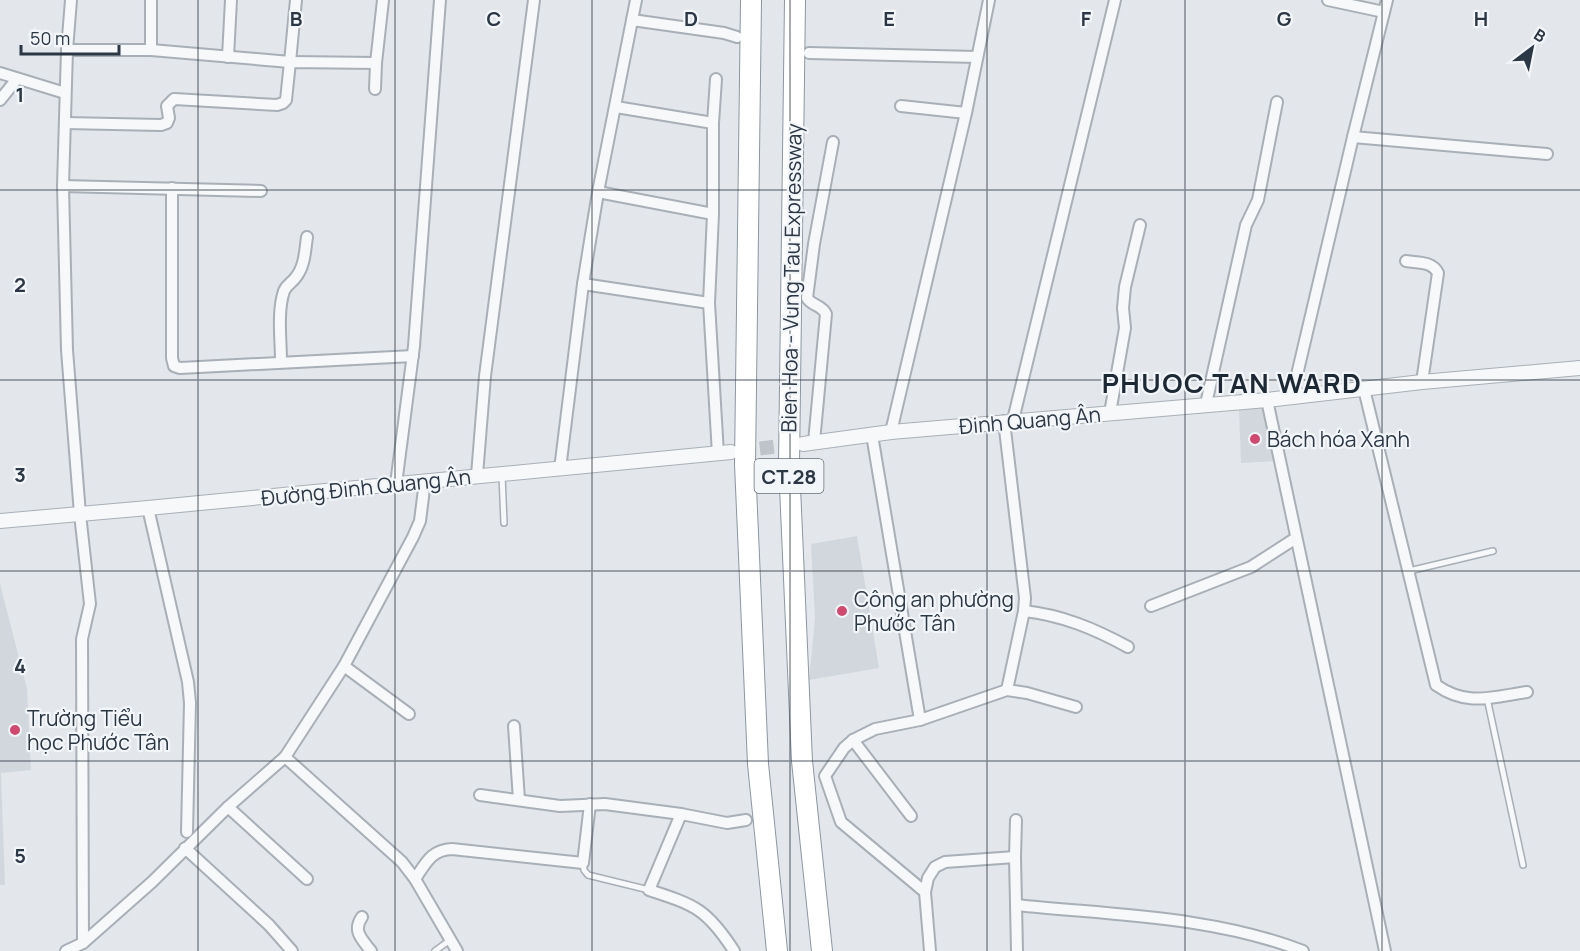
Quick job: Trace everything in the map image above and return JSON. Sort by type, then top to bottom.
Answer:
[{"type":"highway","name":"Bien Hoa - Vung Tau Expressway","points":[[751,0],[744,464],[758,764],[777,951]]},
{"type":"highway","name":"Bien Hoa - Vung Tau Expressway","points":[[795,0],[789,464],[802,761],[822,951]]},
{"type":"street","points":[[71,0],[65,93],[63,186],[67,350],[80,514],[90,604],[82,639],[82,943]]},
{"type":"street","points":[[151,0],[151,50]]},
{"type":"street","points":[[228,57],[231,0]]},
{"type":"street","points":[[65,123],[162,125],[169,118],[166,106],[174,99],[283,104],[286,100],[296,0]]},
{"type":"street","points":[[375,89],[383,0]]},
{"type":"street","points":[[396,484],[413,356],[440,0]]},
{"type":"street","points":[[477,476],[485,376],[534,0]]},
{"type":"street","points":[[560,469],[583,284],[598,192],[636,0]]},
{"type":"street","points":[[891,432],[966,113],[989,0]]},
{"type":"street","points":[[1007,690],[1024,611],[1024,576],[1009,421],[1086,125],[1114,0]]},
{"type":"street","points":[[1328,0],[1384,12]]},
{"type":"street","points":[[1292,396],[1387,0]]},
{"type":"street","points":[[632,20],[737,36]]},
{"type":"street","points":[[67,50],[151,50],[290,62],[376,63]]},
{"type":"street","points":[[809,53],[977,57]]},
{"type":"street","points":[[0,73],[65,93]]},
{"type":"street","points":[[0,100],[17,79]]},
{"type":"street","points":[[716,79],[709,303],[724,453]]},
{"type":"street","points":[[1206,404],[1246,225],[1258,200],[1277,102]]},
{"type":"street","points":[[901,106],[966,113]]},
{"type":"street","points":[[616,107],[713,123]]},
{"type":"street","points":[[1353,137],[1546,153]]},
{"type":"street","points":[[809,443],[826,314],[823,309],[807,298],[814,244],[833,142]]},
{"type":"street","points":[[63,186],[261,190]]},
{"type":"street","points":[[172,188],[172,358],[174,366],[180,368],[413,356]]},
{"type":"street","points":[[598,192],[713,214]]},
{"type":"street","points":[[1110,413],[1125,328],[1123,308],[1125,287],[1140,225]]},
{"type":"street","points":[[281,361],[281,309],[284,293],[288,284],[296,279],[300,272],[307,237]]},
{"type":"street","points":[[1406,261],[1429,264],[1438,273],[1422,382]]},
{"type":"street","points":[[583,284],[709,303]]},
{"type":"street","name":"Đinh Quang Ân","points":[[809,443],[891,432],[1267,400],[1422,382],[1580,368]]},
{"type":"street","points":[[1364,388],[1437,685],[1451,695],[1471,699],[1527,692]]},
{"type":"street","points":[[1267,400],[1385,951]]},
{"type":"street","points":[[872,435],[920,720]]},
{"type":"street","name":"Đường Đinh Quang Ân","points":[[0,521],[724,453]]},
{"type":"street","points":[[69,950],[82,943],[152,882],[228,807],[285,756],[344,666],[420,521],[425,481]]},
{"type":"street","points":[[148,508],[188,682],[190,703],[187,832]]},
{"type":"street","points":[[1150,606],[1251,567],[1296,537]]},
{"type":"street","points":[[1024,611],[1067,620],[1128,647]]},
{"type":"street","points":[[344,666],[409,714]]},
{"type":"street","points":[[925,892],[841,822],[825,776],[844,748],[853,740],[875,729],[920,720],[1007,690],[1027,693],[1077,707]]},
{"type":"street","points":[[514,726],[519,800]]},
{"type":"street","points":[[853,740],[911,816]]},
{"type":"street","points":[[285,756],[402,862],[416,879],[456,951]]},
{"type":"street","points":[[480,795],[560,806],[605,804],[681,814],[727,824],[746,820]]},
{"type":"street","points":[[416,879],[430,857],[440,850],[452,849],[583,863],[590,804]]},
{"type":"street","points":[[228,807],[307,879]]},
{"type":"street","points":[[681,814],[649,891],[690,904],[710,918],[734,951]]},
{"type":"street","points":[[1016,820],[1017,951]]},
{"type":"street","points":[[185,848],[269,925],[292,951]]},
{"type":"street","points":[[930,951],[925,892],[928,878],[935,867],[945,862],[1015,857]]},
{"type":"street","points":[[1016,905],[1196,923],[1275,940],[1303,951]]},
{"type":"street","points":[[362,917],[357,924],[357,931],[371,951]]},
{"type":"lane","points":[[501,474],[504,523]]},
{"type":"lane","points":[[1410,571],[1493,551]]},
{"type":"lane","points":[[1487,698],[1523,865]]},
{"type":"lane","points":[[583,863],[588,875],[649,891]]},
{"type":"lane","points":[[435,951],[450,940]]},
{"type":"shaded area","name":"Bách hóa Xanh","points":[[1264,407],[1275,461],[1241,463],[1239,409]]},
{"type":"shaded area","name":"Công an phường Phước Tân","points":[[857,536],[879,668],[809,680],[815,618],[811,544]]},
{"type":"shaded area","name":"Trường Tiểu học Phước Tân","points":[[0,584],[27,689],[31,770],[1,773],[5,885],[0,885]]},
{"type":"tunnel","points":[[739,451],[797,444]]},
{"type":"place","name":"Bách hóa Xanh","points":[[1255,439]]},
{"type":"place","name":"Công an phường Phước Tân","points":[[842,611]]},
{"type":"place","name":"Trường Tiểu học Phước Tân","points":[[15,730]]},
{"type":"district","name":"PHUOC TAN WARD","points":[[1232,382]]}]
